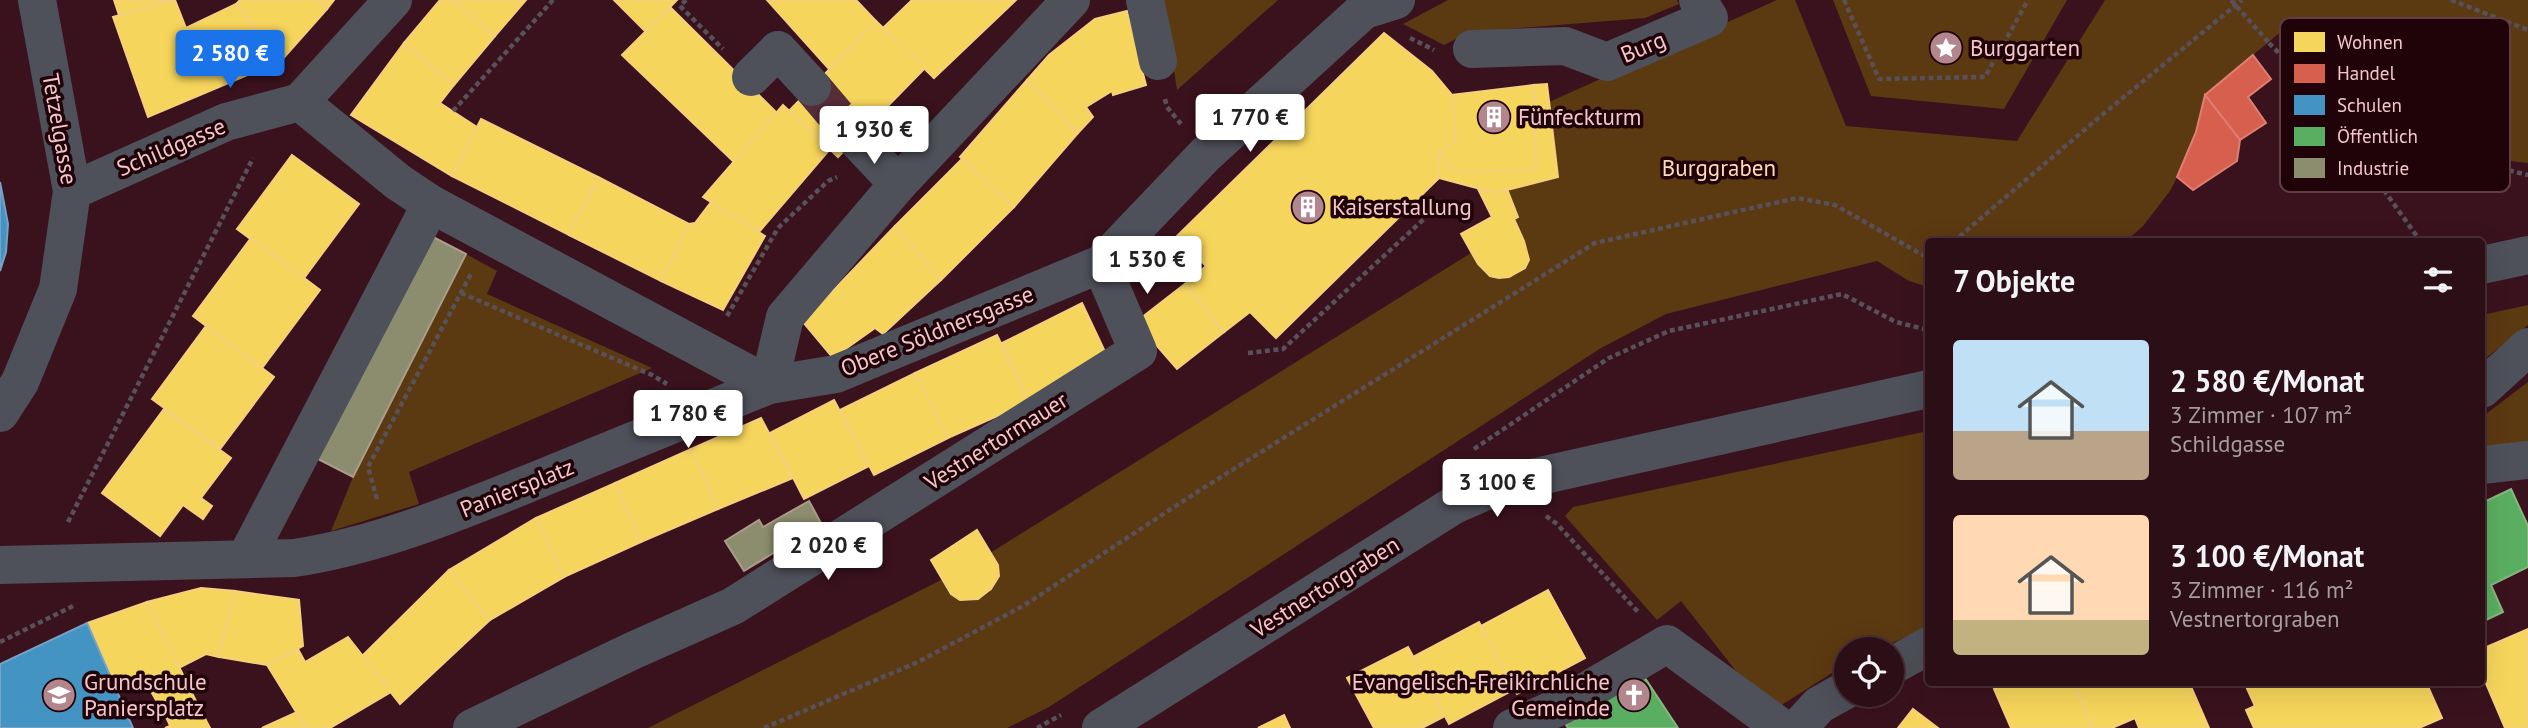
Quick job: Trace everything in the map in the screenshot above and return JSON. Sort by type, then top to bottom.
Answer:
[{"type":"street","name":"Tetzelgasse","points":[[0,413],[20,382],[58,289],[72,191],[37,0]]},
{"type":"street","points":[[393,0],[300,102],[398,183],[431,204],[769,385],[785,317],[898,184],[1071,0]]},
{"type":"street","points":[[1145,0],[1158,61]]},
{"type":"street","name":"Burg","points":[[1456,51],[1565,46],[1607,62],[1709,18],[1698,0]]},
{"type":"street","points":[[1101,264],[1205,155],[1387,15]]},
{"type":"street","points":[[751,77],[778,50],[812,87]]},
{"type":"street","name":"Schildgasse","points":[[72,191],[226,122],[300,102]]},
{"type":"street","points":[[856,139],[898,184]]},
{"type":"street","points":[[246,558],[431,204]]},
{"type":"street","points":[[2485,264],[2528,256]]},
{"type":"street","name":"Vestnertormauer","points":[[472,728],[733,606],[1138,352],[1101,264]]},
{"type":"street","name":"Obere Söldnersgasse","points":[[769,385],[836,374],[1101,264]]},
{"type":"street","points":[[2485,386],[2528,347]]},
{"type":"street","name":"Paniersplatz","points":[[0,565],[294,558],[333,552],[449,516],[769,385]]},
{"type":"street","name":"Vestnertorgraben","points":[[1101,728],[1454,505],[1500,485],[1925,390]]},
{"type":"street","points":[[2485,465],[2528,460]]},
{"type":"street","points":[[1512,728],[1562,706],[1667,643],[1782,728]]},
{"type":"street","points":[[1904,659],[1925,648]]},
{"type":"street","points":[[1798,728],[1819,705],[1834,697]]},
{"type":"path","points":[[453,111],[553,0]]},
{"type":"path","points":[[687,0],[680,6],[751,77]]},
{"type":"path","points":[[1844,0],[1879,79],[1985,77],[2028,0]]},
{"type":"path","points":[[2231,0],[2280,54]]},
{"type":"path","points":[[1958,238],[2095,120],[2242,0]]},
{"type":"path","points":[[2451,0],[2497,18]]},
{"type":"path","points":[[1387,15],[1456,51]]},
{"type":"path","points":[[2510,23],[2528,30]]},
{"type":"path","points":[[1158,61],[1167,107],[1205,155]]},
{"type":"path","points":[[47,563],[259,146],[300,102]]},
{"type":"path","points":[[2510,171],[2528,175]]},
{"type":"path","points":[[727,316],[778,228],[828,181]]},
{"type":"path","points":[[2385,192],[2418,238]]},
{"type":"path","points":[[764,728],[918,662],[1023,606],[1197,492],[1595,243],[1797,198],[1835,205],[1925,256]]},
{"type":"path","points":[[1248,353],[1283,349],[1426,218]]},
{"type":"path","points":[[388,537],[368,467],[491,236]]},
{"type":"path","points":[[461,293],[652,375],[672,387],[706,351]]},
{"type":"green space","points":[[1163,0],[1278,0],[1177,90]]},
{"type":"green space","points":[[1448,0],[1677,0],[1679,4],[1645,18],[1469,32],[1444,45],[1403,24]]},
{"type":"green space","name":"Burggraben","points":[[1777,0],[1795,0],[1846,126],[2017,141],[2105,0],[2528,0],[2528,163],[2510,161],[2510,18],[2280,18],[2280,32],[2253,55],[2196,131],[2184,164],[2170,191],[2143,226],[2129,238],[1925,238],[1925,286],[1909,281],[1877,261],[1666,314],[1601,348],[1049,707],[1007,728],[648,728],[943,579],[951,594],[959,600],[973,600],[985,596],[997,580],[996,566],[990,553],[1471,253],[1484,270],[1494,277],[1507,277],[1520,272],[1528,257],[1514,219],[1518,216],[1507,189],[1558,176],[1549,102]]},
{"type":"green space","name":"Burggarten","points":[[1833,0],[2067,0],[2004,109],[1871,96]]},
{"type":"green space","points":[[466,254],[497,271],[487,294],[652,368],[409,472],[419,504],[331,531],[353,477]]},
{"type":"green space","points":[[2528,305],[2528,325],[2485,359],[2485,314]]},
{"type":"green space","points":[[2528,382],[2528,449],[2485,455],[2485,415]]},
{"type":"green space","points":[[1925,432],[1925,628],[1904,638],[1834,637],[1834,672],[1769,713],[1681,601],[1657,620],[1565,516],[1573,507]]},
{"type":"building: Wohnen","points":[[114,0],[172,0],[119,15]]},
{"type":"building: Wohnen","points":[[175,0],[186,28],[236,4],[281,61],[148,117],[113,17]]},
{"type":"building: Wohnen","points":[[240,0],[317,0],[327,9],[281,61],[236,4]]},
{"type":"building: Wohnen","points":[[317,0],[334,0],[327,9]]},
{"type":"building: Wohnen","points":[[440,0],[453,0],[495,36],[454,85],[404,43]]},
{"type":"building: Wohnen","points":[[453,0],[526,0],[495,36]]},
{"type":"building: Wohnen","points":[[614,0],[677,0],[646,32]]},
{"type":"building: Wohnen","points":[[767,0],[856,0],[876,21],[829,69]]},
{"type":"building: Wohnen","points":[[912,0],[1016,0],[934,78],[883,28]]},
{"type":"building: Wohnen","points":[[670,7],[777,113],[734,162],[622,55]]},
{"type":"building: Wohnen","points":[[1127,11],[1146,85],[1113,95],[1112,91],[1086,107],[1093,117],[1078,133],[1027,80],[1049,55],[1095,19]]},
{"type":"building: Wohnen","points":[[876,21],[925,68],[838,157],[789,111]]},
{"type":"building: Wohnen","name":"Kaiserstallung","points":[[1384,33],[1432,71],[1452,95],[1456,140],[1439,154],[1439,178],[1276,338],[1250,312],[1224,332],[1185,284],[1206,266],[1176,237]]},
{"type":"building: Wohnen","points":[[404,43],[454,85],[440,103],[477,127],[452,176],[351,115]]},
{"type":"building: Wohnen","points":[[1027,80],[1078,133],[1014,207],[960,157]]},
{"type":"building: Wohnen","points":[[1547,84],[1558,177],[1495,193],[1439,178],[1439,154],[1457,172],[1536,170],[1534,85]]},
{"type":"building: Wohnen","name":"Fünfeckturm","points":[[1534,85],[1536,170],[1457,172],[1439,154],[1456,140],[1452,95]]},
{"type":"building: Wohnen","points":[[783,105],[830,149],[759,232],[703,197]]},
{"type":"building: Wohnen","points":[[481,119],[598,177],[569,235],[452,176]]},
{"type":"building: Wohnen","points":[[292,155],[359,204],[304,278],[237,229]]},
{"type":"building: Wohnen","points":[[962,159],[1014,207],[941,280],[895,226]]},
{"type":"building: Wohnen","points":[[598,177],[689,224],[661,281],[569,235]]},
{"type":"building: Wohnen","points":[[1477,187],[1495,193],[1507,189],[1518,217],[1514,219],[1529,260],[1525,268],[1509,277],[1490,276],[1478,264],[1461,234],[1492,217]]},
{"type":"building: Wohnen","points":[[711,202],[765,236],[723,310],[661,281],[689,224],[695,223]]},
{"type":"building: Wohnen","points":[[895,226],[941,280],[883,334],[875,328],[833,358],[803,322]]},
{"type":"building: Wohnen","points":[[251,238],[320,290],[262,368],[193,316]]},
{"type":"building: Wohnen","points":[[1185,284],[1224,332],[1177,369],[1136,322]]},
{"type":"building: Wohnen","points":[[1082,303],[1108,358],[1029,402],[1002,343]]},
{"type":"building: Wohnen","points":[[206,326],[274,377],[220,449],[152,399]]},
{"type":"building: Wohnen","points":[[997,335],[1029,402],[948,438],[915,373]]},
{"type":"building: Wohnen","points":[[915,373],[948,438],[874,475],[840,410]]},
{"type":"building: Wohnen","points":[[834,400],[869,466],[804,499],[770,433]]},
{"type":"building: Wohnen","points":[[164,409],[231,458],[201,498],[212,506],[203,519],[183,505],[160,536],[102,493]]},
{"type":"building: Wohnen","points":[[761,418],[793,478],[718,509],[691,449]]},
{"type":"building: Wohnen","points":[[691,449],[718,509],[641,542],[615,483]]},
{"type":"building: Wohnen","points":[[615,483],[641,542],[564,577],[536,518]]},
{"type":"building: Wohnen","points":[[536,518],[564,577],[490,620],[449,570]]},
{"type":"building: Wohnen","points":[[977,530],[998,565],[999,576],[991,589],[978,599],[960,600],[951,594],[931,560]]},
{"type":"building: Wohnen","points":[[449,570],[490,620],[400,704],[362,656]]},
{"type":"building: Wohnen","points":[[201,588],[235,591],[219,657],[206,654],[179,668],[147,602]]},
{"type":"building: Wohnen","points":[[1548,590],[1585,658],[1517,694],[1481,626]]},
{"type":"building: Wohnen","points":[[235,591],[299,600],[303,646],[267,665],[219,657]]},
{"type":"building: Wohnen","points":[[147,602],[198,705],[168,721],[145,681],[118,692],[87,623]]},
{"type":"building: Wohnen","points":[[1479,622],[1515,689],[1449,724],[1413,657]]},
{"type":"building: Wohnen","points":[[2528,629],[2528,728],[2505,728],[2485,681],[2485,648]]},
{"type":"building: Wohnen","points":[[348,637],[391,692],[330,728],[306,728],[267,665],[298,649],[305,662]]},
{"type":"building: Wohnen","points":[[1408,647],[1445,716],[1422,728],[1374,728],[1347,678]]},
{"type":"building: Wohnen","points":[[2000,686],[2075,686],[2093,728],[2011,728],[1994,689]]},
{"type":"building: Wohnen","points":[[2075,686],[2191,686],[2209,728],[2139,728],[2135,718],[2112,728],[2093,728]]},
{"type":"building: Wohnen","points":[[2246,686],[2428,686],[2442,718],[2419,728],[2254,728],[2246,710],[2255,706]]},
{"type":"building: Wohnen","points":[[198,705],[210,728],[165,728],[170,726],[168,721]]},
{"type":"building: Wohnen","points":[[1913,709],[1938,728],[1898,728]]},
{"type":"building: Wohnen","points":[[297,712],[306,728],[262,728]]},
{"type":"building: Wohnen","points":[[1284,715],[1290,728],[1258,728]]},
{"type":"building: Handel","points":[[2253,55],[2271,79],[2248,97],[2266,123],[2240,140],[2205,95]]},
{"type":"building: Handel","points":[[2205,95],[2240,140],[2237,161],[2193,190],[2177,177],[2196,132]]},
{"type":"building: Schulen","points":[[0,182],[8,224],[6,252],[0,271]]},
{"type":"building: Schulen","name":"Grundschule Paniersplatz","points":[[87,623],[133,728],[0,728],[0,664]]},
{"type":"building: Öffentlich","points":[[2511,489],[2528,526],[2528,567],[2491,585],[2503,612],[2485,621],[2485,502]]},
{"type":"building: Öffentlich","name":"Evangelisch-Freikirchliche Gemeinde","points":[[1643,675],[1678,728],[1568,728],[1566,725]]},
{"type":"building: Industrie","points":[[431,236],[466,254],[353,477],[318,459]]},
{"type":"building: Industrie","points":[[809,501],[828,536],[781,561],[775,552],[744,571],[725,541],[759,520],[763,527]]},
{"type":"tunnel","points":[[812,87],[856,139]]},
{"type":"place","name":"Burggarten","points":[[1946,48]]},
{"type":"place","name":"Fünfeckturm","points":[[1494,117]]},
{"type":"place","name":"Kaiserstallung","points":[[1308,207]]},
{"type":"place","name":"Grundschule Paniersplatz","points":[[59,695]]},
{"type":"place","name":"Evangelisch-Freikirchliche Gemeinde","points":[[1634,695]]}]
